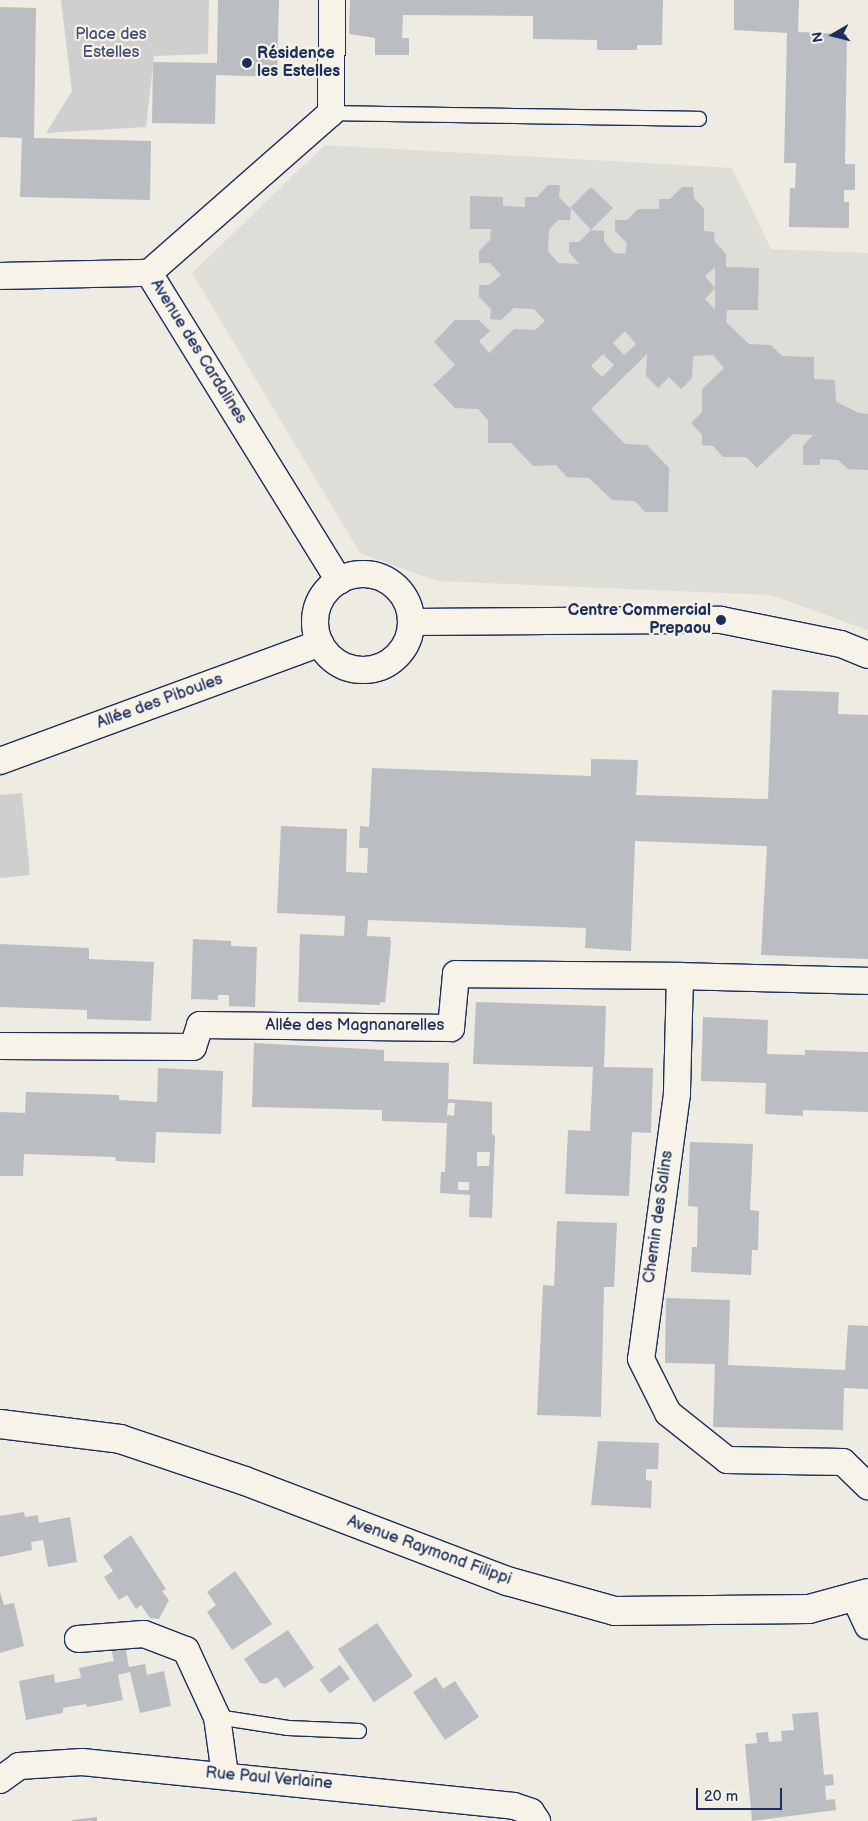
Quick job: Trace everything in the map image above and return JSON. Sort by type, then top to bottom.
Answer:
[{"type":"main road","name":"Avenue Raymond Filippi","points":[[0,1424],[120,1439],[245,1480],[507,1580],[615,1611],[809,1609],[861,1594]]},
{"type":"street","points":[[331,113],[332,0]]},
{"type":"street","name":"Avenue des Cardalines","points":[[331,113],[149,273],[339,581]]},
{"type":"street","points":[[0,276],[149,273]]},
{"type":"street","points":[[366,574],[386,581],[402,595],[411,622],[408,638],[401,652],[388,663],[374,669],[358,670],[343,665],[329,656],[320,643],[316,615],[320,602],[339,581],[366,574]]},
{"type":"street","points":[[411,622],[721,620],[841,644],[868,655]]},
{"type":"street","name":"Allée des Piboules","points":[[0,761],[320,643]]},
{"type":"street","name":"Allée des Magnanarelles","points":[[0,1046],[194,1047],[200,1025],[451,1028],[456,974],[680,976]]},
{"type":"street","points":[[680,976],[868,981]]},
{"type":"street","name":"Chemin des Salins","points":[[680,976],[677,1094],[641,1359],[668,1412],[727,1460],[843,1462],[868,1486]]},
{"type":"street","points":[[861,1594],[868,1626]]},
{"type":"street","points":[[78,1639],[144,1634],[186,1650],[216,1717],[225,1775]]},
{"type":"street","name":"Rue Paul Verlaine","points":[[0,1780],[19,1766],[41,1762],[82,1762],[225,1775],[514,1806],[531,1812],[537,1821]]},
{"type":"lane","points":[[331,113],[699,119]]},
{"type":"lane","points":[[216,1717],[288,1728],[359,1731]]},
{"type":"shaded area","points":[[325,145],[732,168],[771,249],[868,253],[868,630],[771,595],[437,581],[360,553],[192,273]]},
{"type":"green space","name":"Place des Estelles","points":[[61,0],[209,0],[208,54],[154,56],[146,127],[46,133],[72,91]]},
{"type":"green space","points":[[22,793],[30,875],[0,878],[0,795]]},
{"type":"building","name":"Résidence les Estelles","points":[[218,0],[279,0],[277,77],[216,75],[215,124],[152,123],[153,62],[217,63]]},
{"type":"building","points":[[350,0],[663,0],[662,45],[637,45],[637,50],[597,50],[597,40],[533,39],[533,16],[403,15],[402,38],[409,38],[409,55],[375,55],[375,38],[349,34]]},
{"type":"building","points":[[734,0],[799,0],[798,32],[847,34],[845,164],[855,164],[855,190],[844,190],[844,202],[849,202],[849,228],[789,227],[790,188],[795,188],[796,163],[784,163],[787,33],[734,30]]},
{"type":"building","points":[[0,7],[36,8],[34,138],[151,141],[150,200],[20,197],[22,138],[0,137]]},
{"type":"building","points":[[548,185],[560,185],[559,197],[570,208],[591,187],[613,208],[591,230],[604,231],[604,241],[614,253],[625,254],[627,243],[615,231],[615,220],[627,220],[638,209],[659,209],[659,199],[670,199],[682,187],[693,187],[694,198],[704,209],[704,231],[714,232],[715,242],[726,254],[726,267],[759,268],[758,310],[727,310],[726,322],[749,344],[771,345],[782,356],[814,357],[814,379],[835,380],[836,402],[859,413],[868,414],[868,470],[848,469],[838,460],[820,459],[820,465],[803,465],[803,446],[813,435],[793,434],[757,468],[746,457],[723,457],[713,446],[702,445],[702,435],[691,423],[702,412],[702,389],[724,368],[713,355],[693,356],[692,378],[681,389],[669,377],[658,388],[646,376],[647,354],[591,409],[625,444],[647,445],[669,468],[668,512],[645,512],[635,501],[612,500],[589,478],[567,477],[556,465],[533,466],[511,443],[488,443],[488,420],[478,409],[455,408],[433,385],[455,365],[434,342],[455,320],[479,320],[490,331],[479,341],[489,353],[514,329],[535,330],[545,321],[534,309],[514,308],[501,320],[490,319],[491,309],[479,297],[479,285],[489,285],[501,275],[490,263],[479,263],[479,251],[490,240],[491,229],[470,229],[470,196],[503,197],[503,206],[525,207],[525,197],[537,197]],"holes":[[[571,208],[591,230],[579,242],[569,242],[569,252],[579,264],[558,263],[548,251],[549,230],[558,220],[570,220]],[[715,267],[715,288],[705,276]],[[715,288],[715,310],[705,299]],[[625,331],[636,344],[624,355],[613,343]],[[603,354],[614,365],[602,377],[591,366]]]},
{"type":"building","points":[[772,690],[839,692],[838,714],[868,715],[868,959],[761,955],[767,846],[635,841],[631,951],[585,948],[586,928],[368,920],[367,936],[390,937],[385,1003],[380,1002],[380,1005],[298,1002],[300,934],[344,936],[345,916],[277,913],[281,826],[347,829],[346,872],[367,873],[368,848],[359,848],[360,826],[369,827],[372,768],[591,776],[591,759],[638,760],[636,795],[768,799]]},
{"type":"building","points":[[193,939],[231,941],[231,946],[257,947],[255,1007],[229,1006],[229,995],[218,995],[218,1000],[191,999]]},
{"type":"building","points":[[0,944],[89,948],[89,959],[154,962],[151,1021],[87,1019],[87,1010],[0,1007]]},
{"type":"building","points":[[476,1002],[606,1006],[604,1067],[653,1068],[651,1133],[632,1132],[629,1196],[565,1194],[568,1130],[590,1131],[593,1067],[473,1064]]},
{"type":"building","points":[[703,1017],[768,1020],[767,1054],[805,1055],[805,1050],[868,1052],[868,1112],[803,1110],[803,1116],[765,1114],[766,1083],[701,1081]]},
{"type":"building","points":[[254,1043],[384,1050],[384,1061],[449,1063],[448,1099],[492,1102],[492,1134],[495,1136],[492,1218],[469,1217],[470,1195],[440,1193],[441,1172],[445,1172],[447,1123],[382,1121],[382,1110],[252,1107]],"holes":[[[448,1103],[455,1103],[454,1116],[447,1115]],[[477,1152],[490,1152],[489,1166],[477,1166]],[[458,1182],[469,1182],[469,1190],[458,1190]]]},
{"type":"building","points":[[158,1068],[223,1071],[221,1134],[156,1132],[155,1163],[116,1161],[115,1157],[24,1154],[23,1176],[0,1176],[0,1112],[25,1113],[26,1092],[119,1095],[119,1100],[157,1102]]},
{"type":"building","points":[[690,1142],[753,1144],[750,1210],[759,1211],[758,1250],[752,1250],[751,1275],[691,1272],[692,1247],[697,1247],[698,1207],[688,1206]]},
{"type":"building","points":[[557,1221],[617,1223],[614,1287],[604,1287],[601,1417],[537,1415],[543,1285],[554,1286]]},
{"type":"building","points":[[666,1298],[730,1300],[728,1365],[845,1370],[848,1325],[868,1326],[868,1389],[844,1388],[843,1430],[713,1427],[715,1364],[665,1363]]},
{"type":"building","points":[[598,1441],[659,1443],[658,1469],[646,1469],[646,1480],[652,1481],[651,1508],[591,1505]]},
{"type":"building","points":[[24,1512],[25,1517],[38,1515],[39,1523],[70,1517],[77,1562],[48,1567],[43,1540],[31,1542],[32,1550],[0,1557],[0,1516]]},
{"type":"building","points":[[131,1535],[166,1589],[162,1591],[169,1600],[159,1619],[150,1618],[141,1605],[136,1609],[127,1595],[119,1600],[104,1577],[113,1571],[103,1556]]},
{"type":"building","points":[[235,1571],[272,1624],[232,1650],[207,1612],[216,1605],[207,1592]]},
{"type":"building","points":[[0,1592],[4,1605],[14,1603],[24,1646],[0,1653]]},
{"type":"building","points":[[377,1623],[413,1676],[374,1702],[338,1649]]},
{"type":"building","points":[[288,1630],[314,1668],[284,1688],[277,1677],[266,1684],[260,1683],[244,1659]]},
{"type":"building","points":[[125,1645],[129,1667],[145,1664],[147,1675],[164,1671],[171,1706],[140,1713],[130,1672],[118,1675],[123,1700],[87,1707],[86,1704],[63,1708],[63,1713],[26,1720],[19,1681],[54,1674],[55,1683],[81,1678],[79,1668],[114,1661],[111,1648]]},
{"type":"building","points":[[340,1665],[350,1679],[330,1693],[320,1680]]},
{"type":"building","points":[[436,1677],[443,1689],[455,1681],[479,1717],[445,1740],[413,1692]]},
{"type":"building","points":[[818,1712],[824,1775],[833,1774],[834,1785],[825,1786],[826,1800],[835,1799],[836,1810],[752,1821],[745,1744],[757,1743],[756,1733],[768,1732],[769,1742],[782,1741],[781,1731],[794,1730],[792,1714]]},
{"type":"building","points":[[97,1817],[97,1821],[72,1821],[72,1820]]},
{"type":"place","name":"Résidence les Estelles","points":[[247,63]]},
{"type":"place","name":"Centre Commercial Prepaou","points":[[721,620]]}]
